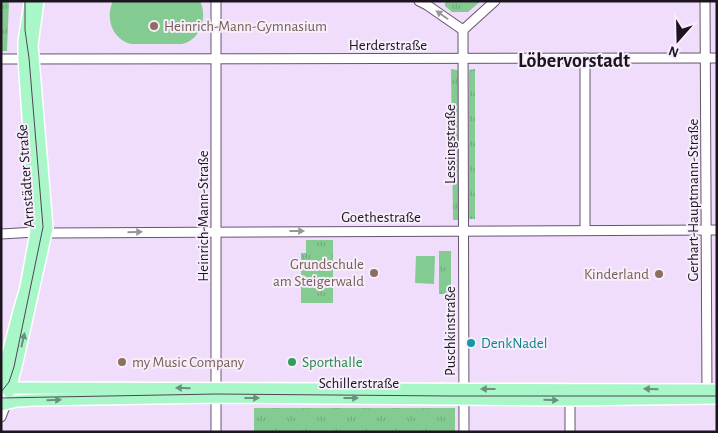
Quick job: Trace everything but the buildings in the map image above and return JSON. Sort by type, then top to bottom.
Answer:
[{"type":"main road","name":"Arnstädter Straße","points":[[4,404],[4,385],[46,219],[28,59],[24,41],[30,1]]},
{"type":"main road","name":"Arnstädter Straße","points":[[28,59],[38,1]]},
{"type":"main road","name":"Schillerstraße","points":[[4,385],[464,394],[712,394]]},
{"type":"main road","name":"Schillerstraße","points":[[4,404],[17,401],[216,390]]},
{"type":"main road","name":"Schillerstraße","points":[[464,394],[570,400],[712,394]]},
{"type":"street","name":"Heinrich-Mann-Straße","points":[[216,1],[216,432]]},
{"type":"street","points":[[419,1],[428,5],[463,30],[495,1]]},
{"type":"street","name":"Gerhart-Hauptmann-Straße","points":[[705,1],[706,230],[712,394]]},
{"type":"street","name":"Lessingstraße","points":[[463,30],[463,230]]},
{"type":"street","points":[[585,58],[585,230]]},
{"type":"street","name":"Herderstraße","points":[[1,60],[717,58]]},
{"type":"street","name":"Puschkinstraße","points":[[463,230],[464,432]]},
{"type":"street","name":"Goethestraße","points":[[1,234],[216,231],[717,230]]},
{"type":"street","points":[[570,400],[570,432]]},
{"type":"street","points":[[1,417],[4,404]]},
{"type":"green space","points":[[1,1],[9,1],[7,51],[1,51]]},
{"type":"green space","name":"Heinrich-Mann-Gymnasium","points":[[113,1],[200,1],[203,21],[194,38],[182,44],[131,44],[119,38],[112,27],[110,14]]},
{"type":"green space","points":[[445,1],[481,1],[468,12],[452,12],[445,6]]},
{"type":"green space","points":[[451,69],[458,70],[458,220],[453,220]]},
{"type":"green space","points":[[475,69],[475,219],[469,219],[469,70]]},
{"type":"green space","points":[[306,240],[333,240],[333,303],[301,303],[301,253],[306,253]]},
{"type":"green space","points":[[439,251],[451,251],[451,294],[439,294]]},
{"type":"green space","points":[[416,256],[435,256],[434,284],[415,283]]},
{"type":"green space","points":[[254,408],[455,408],[455,432],[254,432]]},
{"type":"tram line","points":[[1,392],[9,382],[14,367],[43,227],[25,30],[25,1]]},
{"type":"tram line","points":[[1,398],[216,394],[717,396]]},
{"type":"place","name":"Heinrich-Mann-Gymnasium","points":[[154,26]]},
{"type":"place","name":"Grundschule am Steigerwald","points":[[374,273]]},
{"type":"place","name":"Kinderland","points":[[659,274]]},
{"type":"place","name":"DenkNadel","points":[[471,343]]},
{"type":"place","name":"my Music Company","points":[[122,362]]},
{"type":"place","name":"Sporthalle","points":[[292,362]]},
{"type":"district","name":"Löbervorstadt","points":[[574,61]]}]
